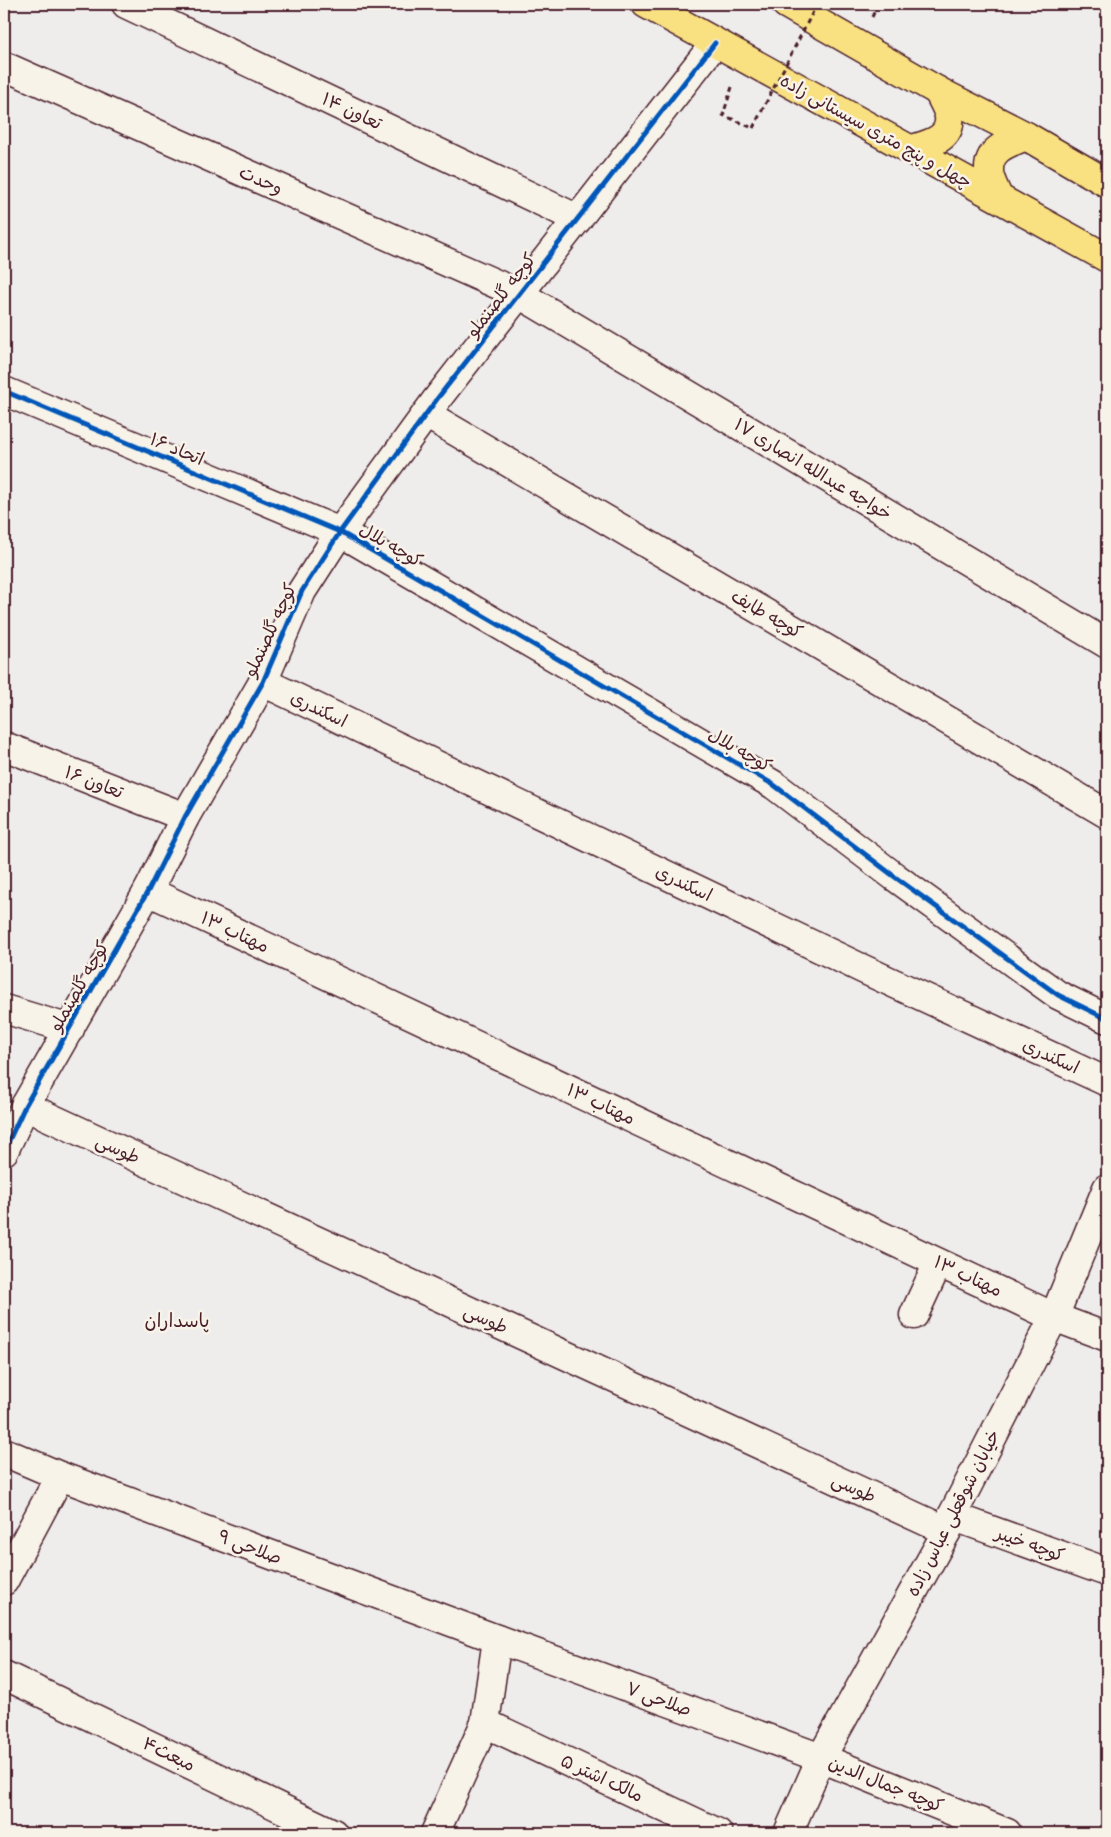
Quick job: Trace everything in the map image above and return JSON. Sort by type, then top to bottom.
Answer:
[{"type":"highway","name":"چهل و پنج متری سیستانی زاده","points":[[646,4],[1107,258]]},
{"type":"highway","points":[[786,4],[938,90],[1026,136],[1107,183]]},
{"type":"highway","points":[[910,150],[934,143],[946,132],[949,118],[938,90]]},
{"type":"highway","points":[[998,197],[989,172],[992,157],[1001,146],[1026,136]]},
{"type":"street","name":"تعاون ۱۴","points":[[126,4],[578,219]]},
{"type":"street","name":"کوچه گلصنملو","points":[[4,1151],[26,1106],[148,891],[185,817],[263,682],[302,591],[340,532],[426,414],[715,43]]},
{"type":"street","name":"وحدت","points":[[4,66],[519,294]]},
{"type":"street","name":"خواجه عبدالله انصاری ۱۷","points":[[519,294],[1107,644]]},
{"type":"street","name":"اتحاد ۱۶","points":[[4,391],[340,532]]},
{"type":"street","name":"کوچه طایف","points":[[426,414],[1107,814]]},
{"type":"street","name":"کوچه بلال","points":[[340,532],[774,785],[895,877],[1058,995],[1107,1019]]},
{"type":"street","name":"اسکندری","points":[[263,682],[863,969],[1107,1082]]},
{"type":"street","name":"تعاون ۱۶","points":[[4,746],[185,817]]},
{"type":"street","name":"مهتاب ۱۳","points":[[148,891],[1054,1317],[1107,1337]]},
{"type":"street","points":[[4,1009],[70,1029]]},
{"type":"street","name":"طوسی","points":[[26,1106],[950,1523]]},
{"type":"street","name":"خیابان شوقعلی عباس زاده","points":[[788,1833],[821,1758],[950,1523],[1054,1317],[1107,1188]]},
{"type":"street","points":[[914,1315],[938,1263]]},
{"type":"street","name":"صلاحی ۹","points":[[4,1452],[60,1476],[497,1639]]},
{"type":"street","points":[[4,1581],[60,1476]]},
{"type":"street","name":"کوچه خیبر","points":[[950,1523],[1107,1572]]},
{"type":"street","points":[[434,1833],[485,1723],[497,1639]]},
{"type":"street","name":"صلاحی ۷","points":[[497,1639],[821,1758]]},
{"type":"street","name":"مبعث۴","points":[[4,1675],[333,1833]]},
{"type":"street","name":"مالک اشتر ۵","points":[[485,1723],[718,1833]]},
{"type":"street","name":"کوچه جمال الدین","points":[[821,1758],[1007,1833]]},
{"type":"path","points":[[722,115],[753,128],[817,4]]},
{"type":"cycle path","points":[[4,1151],[25,1106],[148,891],[185,817],[263,682],[302,591],[340,532],[437,399],[715,43]]},
{"type":"cycle path","points":[[4,391],[340,532],[774,785],[895,877],[1058,995],[1107,1019]]},
{"type":"district","name":"پاسداران","points":[[177,1321]]}]
